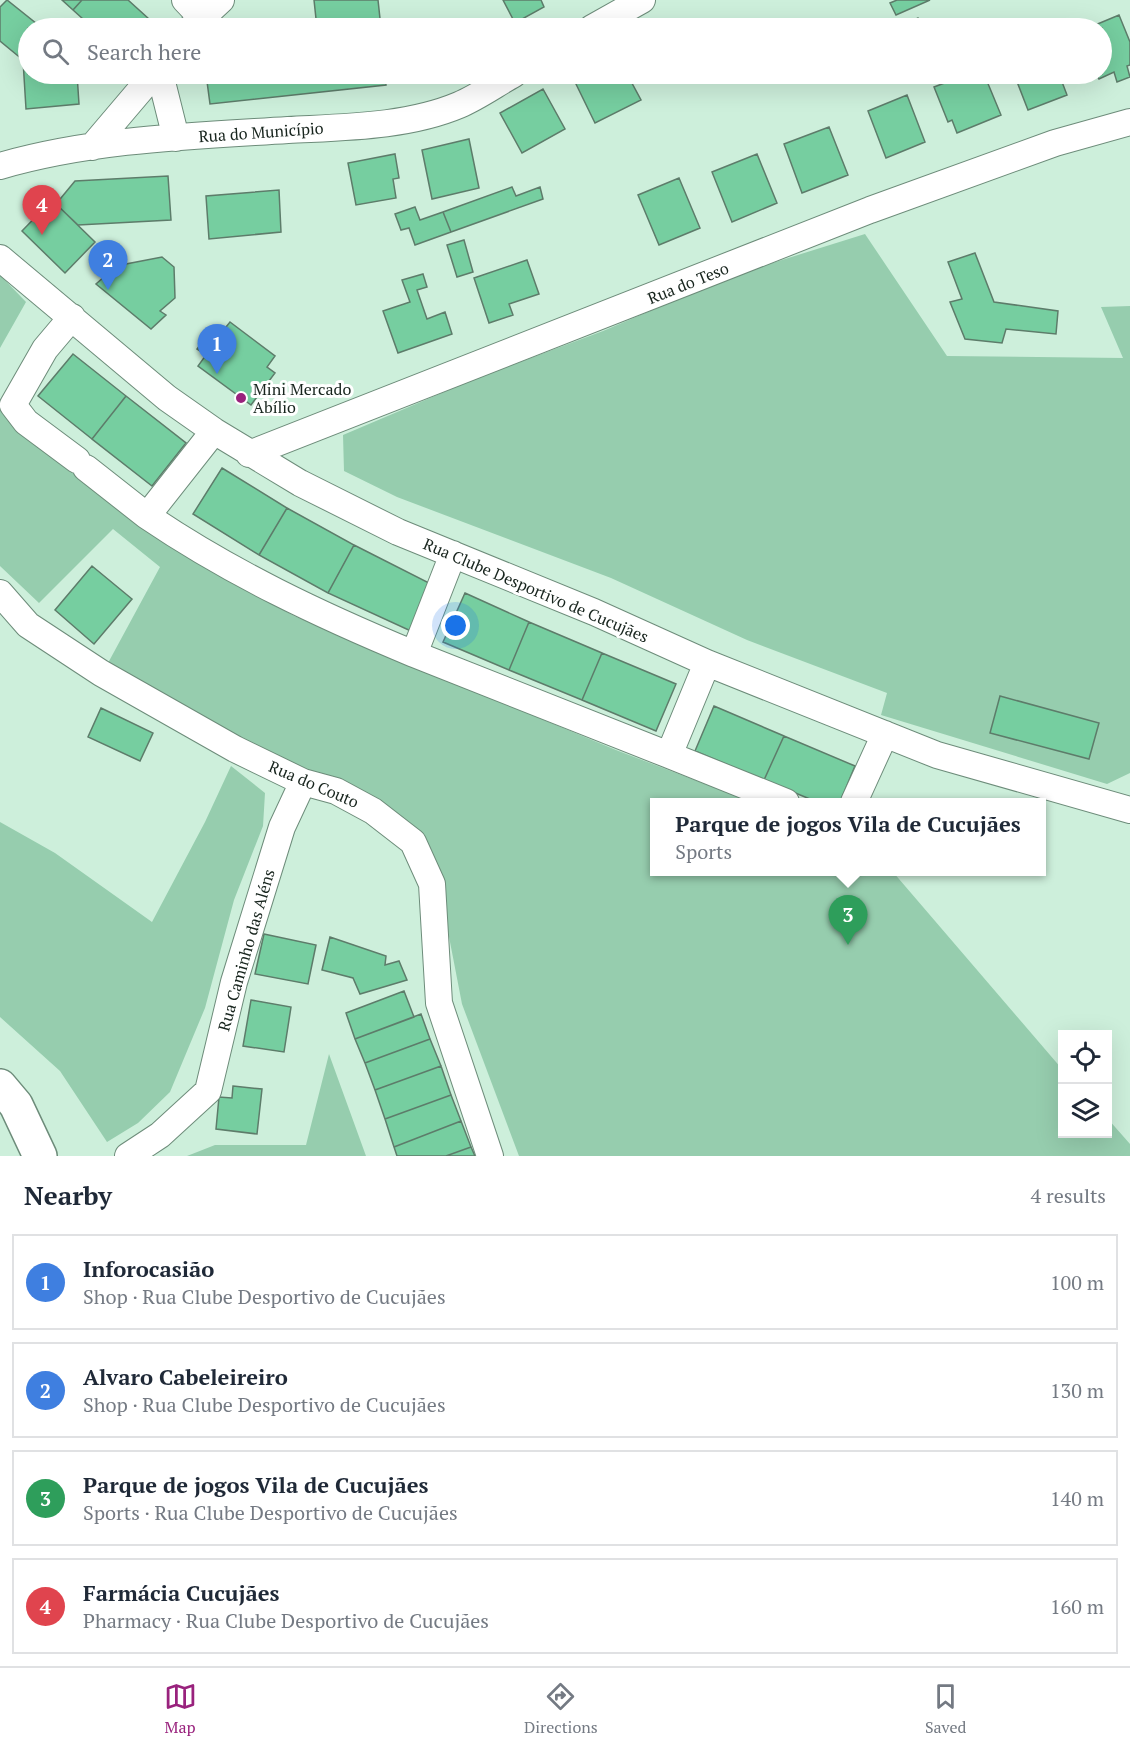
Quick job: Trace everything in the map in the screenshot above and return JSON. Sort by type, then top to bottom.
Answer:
[{"type":"main road","points":[[0,1086],[16,1105],[40,1156]]},
{"type":"street","points":[[193,15],[221,0]]},
{"type":"street","points":[[610,18],[642,0]]},
{"type":"street","points":[[92,147],[146,84]]},
{"type":"street","points":[[162,84],[176,138]]},
{"type":"street","name":"Rua do Município","points":[[0,166],[48,152],[176,138],[406,119],[458,105],[496,84]]},
{"type":"street","name":"Rua do Teso","points":[[249,454],[870,210],[1055,143],[1130,122]]},
{"type":"street","name":"Rua Clube Desportivo de Cucujães","points":[[0,258],[167,398],[214,431],[249,454],[398,532],[707,663],[937,755],[1130,810]]},
{"type":"street","points":[[72,317],[45,349],[13,405],[26,422],[147,516],[192,547],[261,586],[326,618],[776,798]]},
{"type":"street","points":[[147,516],[214,431]]},
{"type":"street","points":[[414,654],[453,555]]},
{"type":"street","name":"Rua do Couto","points":[[0,592],[28,625],[101,673],[234,749],[303,782],[336,791],[364,806],[413,842],[432,884],[439,1003],[490,1156]]},
{"type":"street","points":[[669,755],[707,663]]},
{"type":"street","points":[[856,798],[885,734]]},
{"type":"street","name":"Rua Caminho das Aléns","points":[[128,1156],[160,1135],[208,1091],[234,982],[282,826],[303,782]]},
{"type":"green space","points":[[865,234],[947,356],[1123,358],[1101,307],[1130,306],[1130,773],[1107,784],[881,715],[887,693],[747,640],[611,578],[397,497],[344,471],[343,435],[477,378],[603,331],[737,274]]},
{"type":"green space","points":[[0,275],[26,302],[0,348]]},
{"type":"green space","points":[[0,399],[48,450],[191,557],[294,616],[616,750],[742,798],[650,798],[650,876],[896,876],[1058,1064],[1058,1138],[1112,1138],[1112,1124],[1130,1144],[1130,1156],[519,1156],[462,1004],[439,885],[419,839],[108,663],[160,567],[113,529],[39,603],[0,566]]},
{"type":"green space","points":[[231,766],[265,793],[263,826],[234,900],[205,1008],[170,1092],[138,1123],[107,1142],[60,1071],[0,1017],[0,822],[55,853],[152,922],[205,822]]},
{"type":"green space","points":[[329,1054],[366,1156],[187,1156],[215,1145],[306,1145]]},
{"type":"building","points":[[7,0],[30,18],[18,18],[18,56],[0,41],[0,7]]},
{"type":"building","points":[[62,0],[82,0],[73,10]]},
{"type":"building","points":[[82,0],[128,0],[148,18],[82,18],[73,10]]},
{"type":"building","points":[[314,0],[378,0],[380,18],[316,18]]},
{"type":"building","points":[[503,0],[541,0],[544,7],[524,18],[512,18]]},
{"type":"building","points":[[897,0],[930,0],[896,15],[890,3]]},
{"type":"building","points":[[1119,15],[1130,42],[1130,65],[1127,66],[1130,77],[1117,82],[1114,72],[1112,73],[1112,18]]},
{"type":"building","points":[[24,84],[78,84],[79,104],[26,109]]},
{"type":"building","points":[[207,84],[386,84],[386,85],[210,104]]},
{"type":"building","points":[[576,84],[632,84],[641,100],[595,123]]},
{"type":"building","points":[[942,84],[988,84],[1001,115],[957,133],[952,120],[948,122],[934,87]]},
{"type":"building","points":[[1018,84],[1063,84],[1067,95],[1028,110]]},
{"type":"building","points":[[543,89],[565,129],[522,153],[500,113]]},
{"type":"building","points":[[907,95],[925,142],[886,158],[868,111]]},
{"type":"building","points":[[829,127],[848,175],[802,193],[784,144]]},
{"type":"building","points":[[469,139],[479,188],[432,199],[422,150]]},
{"type":"building","points":[[395,154],[399,178],[393,179],[396,198],[356,205],[348,163]]},
{"type":"building","points":[[757,154],[777,203],[732,222],[712,172]]},
{"type":"building","points":[[168,176],[171,220],[78,225],[56,204],[75,181]]},
{"type":"building","points":[[679,178],[700,228],[659,245],[638,195]]},
{"type":"building","points":[[512,187],[516,196],[540,187],[543,199],[451,232],[443,212]]},
{"type":"building","points":[[279,190],[281,232],[209,239],[206,196]]},
{"type":"building","points":[[52,200],[95,242],[65,273],[22,231]]},
{"type":"building","points":[[415,207],[420,220],[443,212],[451,232],[415,245],[409,228],[401,230],[395,214]]},
{"type":"building","points":[[464,240],[473,272],[457,277],[447,245]]},
{"type":"building","points":[[975,253],[994,302],[1058,311],[1056,334],[1006,329],[1002,343],[965,339],[950,302],[962,299],[948,262]]},
{"type":"building","points":[[162,257],[174,267],[175,298],[160,311],[166,315],[151,329],[96,284],[111,271],[117,274],[126,264]]},
{"type":"building","points":[[527,260],[539,294],[509,304],[513,315],[489,323],[474,278]]},
{"type":"building","points":[[423,274],[427,287],[417,290],[427,319],[445,312],[452,334],[398,353],[383,311],[410,302],[402,280]]},
{"type":"building","points":[[230,322],[275,356],[267,367],[275,373],[251,405],[198,366],[206,355],[197,349],[214,326],[222,332]]},
{"type":"building","points":[[73,354],[126,396],[92,439],[38,396]]},
{"type":"building","points":[[126,396],[186,443],[152,486],[92,439]]},
{"type":"building","points":[[222,468],[287,508],[259,555],[193,514]]},
{"type":"building","points":[[287,508],[354,545],[328,593],[259,555]]},
{"type":"building","points":[[354,545],[435,586],[413,632],[328,593]]},
{"type":"building","points":[[92,566],[132,599],[94,644],[55,610]]},
{"type":"building","points":[[465,593],[529,622],[509,670],[443,642]]},
{"type":"building","points":[[529,622],[602,653],[582,700],[509,670]]},
{"type":"building","points":[[602,653],[676,684],[656,731],[582,700]]},
{"type":"building","points":[[1000,696],[1099,723],[1089,759],[990,733]]},
{"type":"building","points":[[714,706],[784,736],[764,780],[695,751]]},
{"type":"building","points":[[101,708],[153,733],[140,761],[88,737]]},
{"type":"building","points":[[784,736],[855,766],[842,798],[807,798],[764,780]]},
{"type":"building","points":[[264,934],[316,945],[308,984],[255,974]]},
{"type":"building","points":[[330,937],[386,956],[385,965],[399,961],[407,980],[360,994],[353,978],[322,970]]},
{"type":"building","points":[[404,991],[414,1017],[355,1039],[346,1013]]},
{"type":"building","points":[[251,1000],[291,1007],[284,1052],[243,1046]]},
{"type":"building","points":[[421,1014],[430,1039],[365,1063],[355,1039]]},
{"type":"building","points":[[430,1039],[441,1066],[375,1090],[365,1063]]},
{"type":"building","points":[[441,1066],[451,1095],[385,1119],[375,1090]]},
{"type":"building","points":[[233,1086],[262,1089],[257,1134],[216,1129],[219,1097],[232,1098]]},
{"type":"building","points":[[451,1095],[461,1121],[394,1147],[385,1119]]},
{"type":"building","points":[[461,1121],[471,1147],[446,1156],[397,1156],[394,1147]]},
{"type":"building","points":[[471,1147],[475,1156],[446,1156]]},
{"type":"place","name":"Farmácia Cucujães","points":[[42,235]]},
{"type":"place","name":"Alvaro Cabeleireiro","points":[[108,290]]},
{"type":"place","name":"Inforocasião","points":[[217,374]]},
{"type":"place","name":"Mini Mercado Abílio","points":[[241,398]]},
{"type":"place","name":"Parque de jogos Vila de Cucujães","points":[[848,945]]}]
